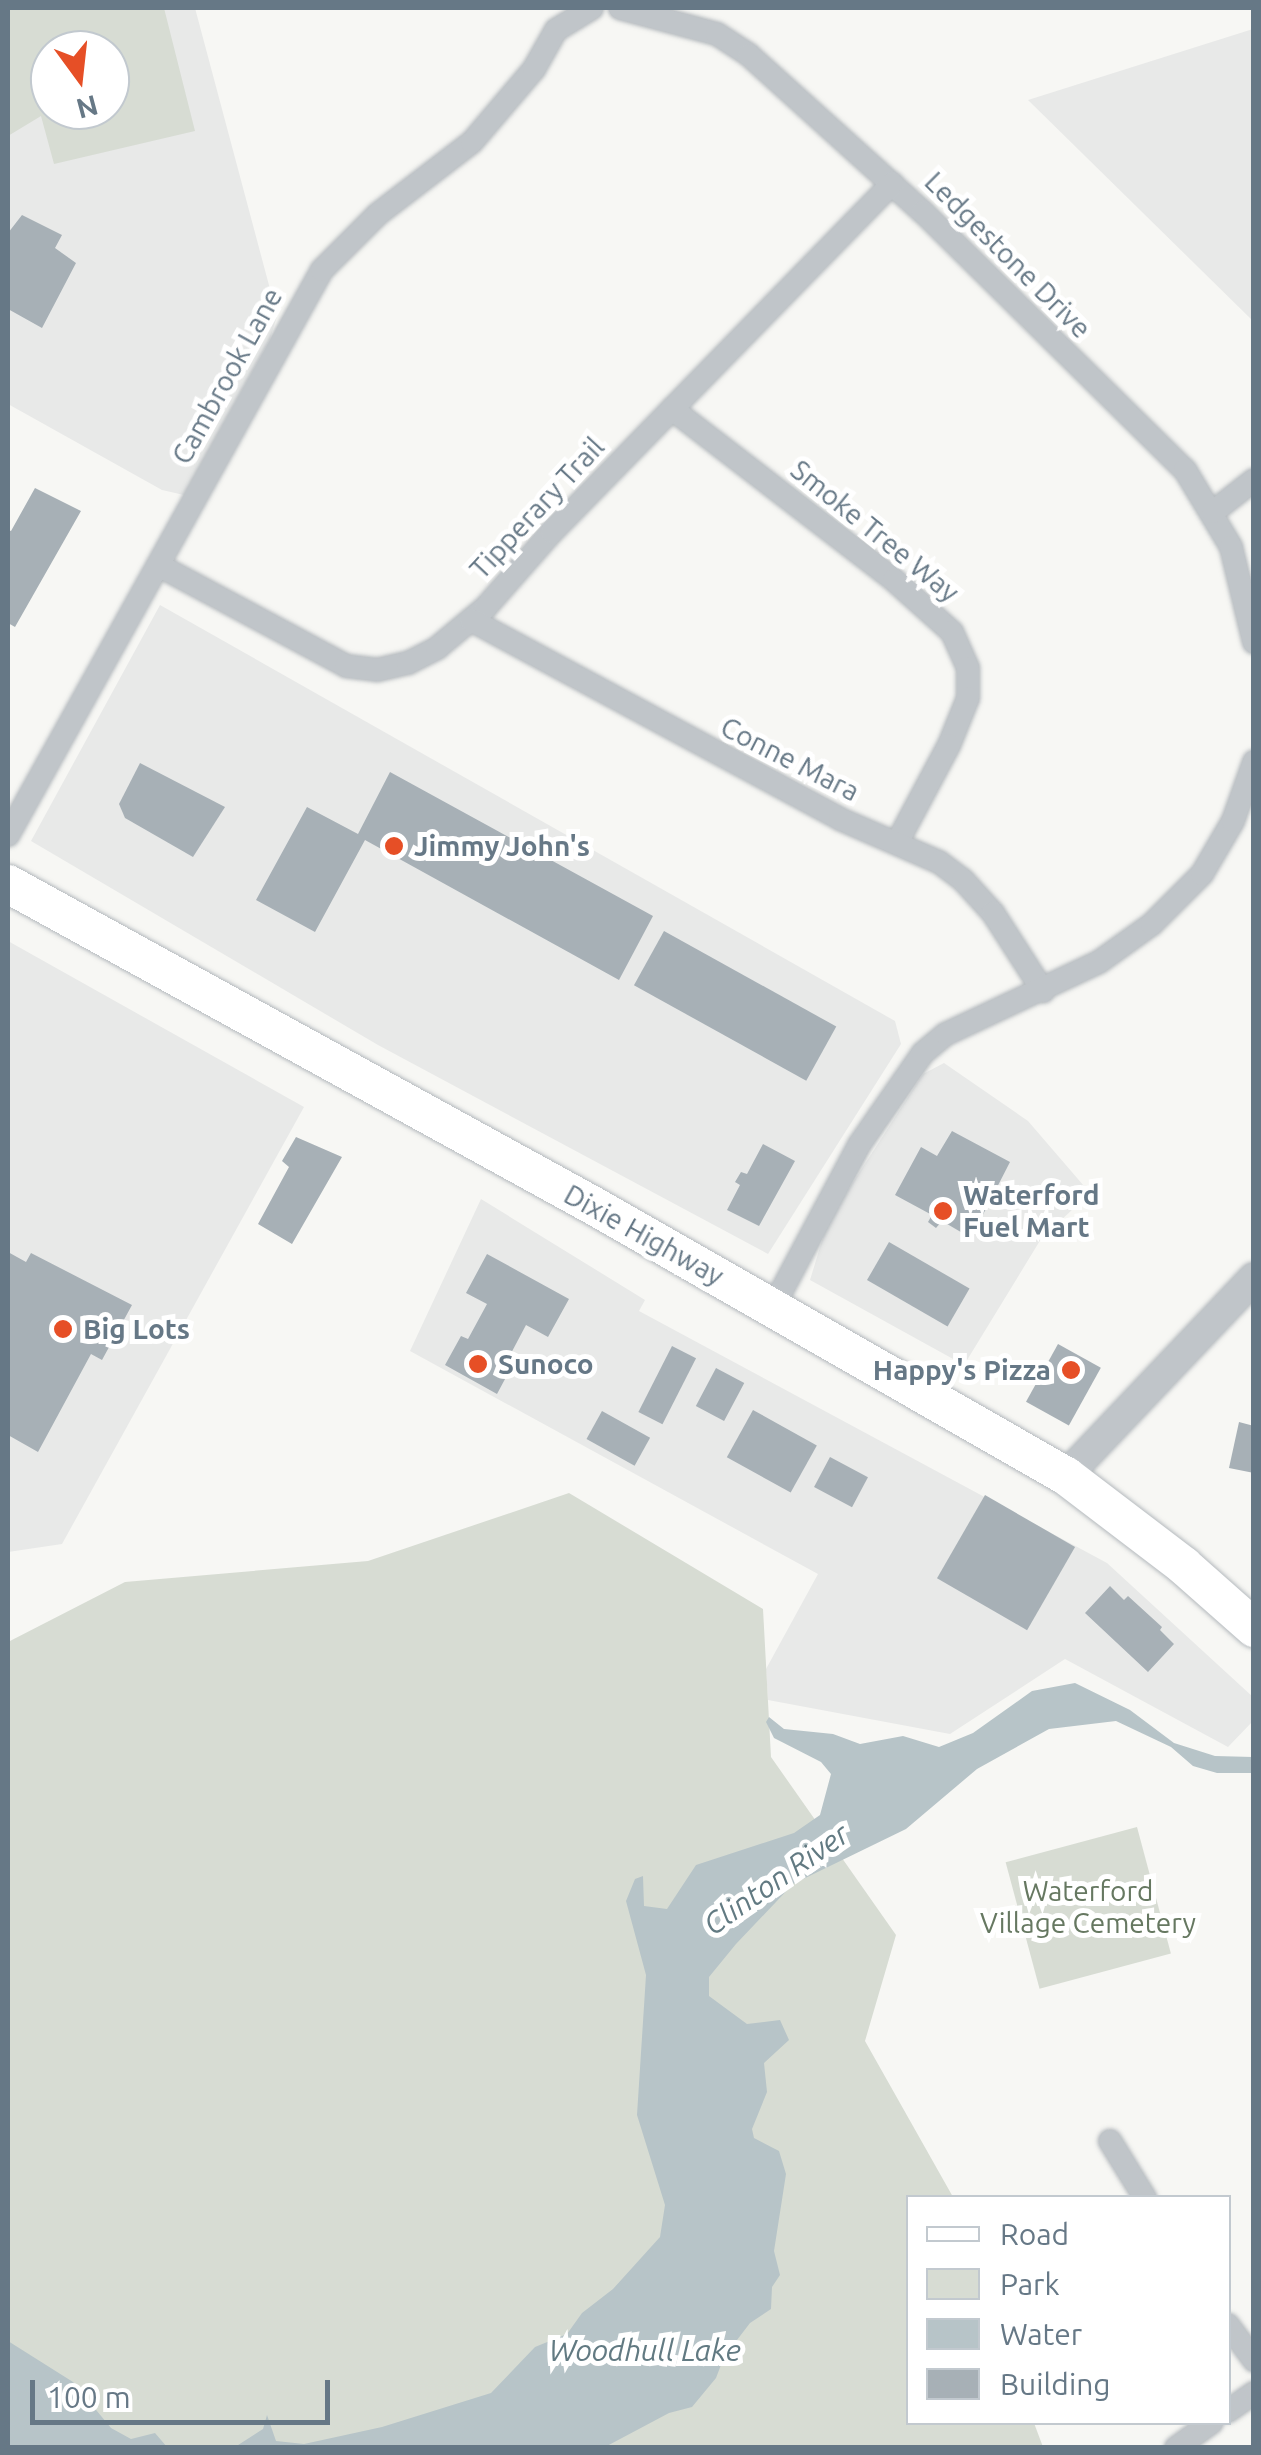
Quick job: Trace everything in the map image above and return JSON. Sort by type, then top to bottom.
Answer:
[{"type":"main road","name":"Dixie Highway","points":[[8,884],[774,1308],[1066,1476],[1184,1566],[1254,1628]]},
{"type":"street","points":[[558,15],[592,8]]},
{"type":"street","name":"Ledgestone Drive","points":[[620,8],[717,34],[803,100],[1184,470],[1231,547],[1254,642]]},
{"type":"street","name":"Cambrook Lane","points":[[8,835],[322,270],[378,214],[472,142],[502,111],[558,15]]},
{"type":"street","name":"Tipperary Trail","points":[[158,564],[346,666],[360,669],[408,663],[437,648],[471,620],[892,183]]},
{"type":"street","name":"Smoke Tree Way","points":[[672,409],[894,580],[952,632],[968,668],[968,698],[949,745],[897,843]]},
{"type":"street","points":[[1213,512],[1254,480]]},
{"type":"street","name":"Conne Mara","points":[[471,620],[840,819],[928,856],[963,880],[1018,948],[1043,992]]},
{"type":"street","points":[[774,1308],[860,1145],[915,1062],[946,1034],[1043,992],[1099,962],[1152,924],[1202,874],[1233,821],[1254,762]]},
{"type":"street","points":[[1066,1476],[1254,1278]]},
{"type":"street","points":[[1110,2141],[1143,2195]]},
{"type":"street","points":[[1231,2329],[1254,2360]]},
{"type":"street","points":[[1231,2409],[1254,2393]]},
{"type":"street","points":[[1176,2448],[1208,2425]]},
{"type":"shaded area","points":[[8,8],[195,8],[270,289],[280,306],[270,339],[184,495],[162,490],[8,404]]},
{"type":"shaded area","points":[[1254,29],[1253,321],[1028,100]]},
{"type":"shaded area","points":[[160,605],[895,1021],[901,1044],[768,1254],[378,1045],[31,841]]},
{"type":"shaded area","points":[[8,941],[304,1107],[62,1544],[8,1552]]},
{"type":"shaded area","points":[[944,1063],[1028,1121],[1090,1193],[1041,1239],[964,1365],[810,1280],[828,1221],[923,1074]]},
{"type":"shaded area","points":[[481,1199],[645,1300],[639,1311],[1107,1563],[1253,1697],[1253,1721],[1228,1747],[1065,1659],[950,1734],[768,1700],[766,1669],[818,1574],[410,1351]]},
{"type":"green space","points":[[8,8],[164,8],[195,131],[54,164],[45,130],[130,130],[130,30],[30,30],[30,123],[8,136]]},
{"type":"green space","points":[[569,1493],[763,1609],[771,1757],[896,1935],[865,2041],[952,2195],[906,2195],[906,2425],[1035,2425],[1043,2447],[8,2448],[8,1642],[125,1582],[368,1561]]},
{"type":"green space","name":"Waterford Village Cemetery","points":[[1137,1827],[1171,1954],[1040,1989],[1006,1862]]},
{"type":"water","name":"Woodhull Lake","points":[[1075,1683],[1130,1710],[1174,1743],[1215,1756],[1253,1757],[1253,1773],[1217,1773],[1193,1766],[1171,1747],[1116,1721],[1049,1729],[977,1769],[906,1829],[793,1884],[736,1944],[709,1977],[709,1996],[747,2024],[780,2020],[789,2040],[764,2063],[767,2092],[752,2129],[754,2138],[779,2151],[786,2174],[774,2251],[780,2275],[772,2287],[771,2309],[750,2323],[724,2357],[716,2378],[692,2407],[669,2413],[605,2447],[235,2447],[263,2429],[267,2415],[276,2441],[304,2444],[382,2427],[491,2393],[535,2347],[567,2334],[582,2313],[613,2289],[660,2237],[665,2205],[637,2115],[646,1975],[626,1901],[635,1879],[643,1876],[644,1906],[667,1909],[696,1865],[794,1833],[820,1815],[831,1774],[821,1762],[774,1738],[766,1722],[769,1717],[784,1729],[833,1734],[860,1744],[903,1736],[939,1747],[973,1733],[1032,1691]]},
{"type":"water","points":[[8,2341],[73,2382],[111,2428],[131,2439],[155,2433],[167,2447],[8,2447]]},
{"type":"building","points":[[22,215],[62,235],[55,248],[76,263],[42,328],[8,309],[8,233]]},
{"type":"building","points":[[35,488],[81,511],[15,627],[8,623],[8,530],[11,531]]},
{"type":"building","points":[[140,763],[225,807],[193,857],[125,818],[119,804]]},
{"type":"building","points":[[390,772],[653,916],[619,980],[365,840],[315,932],[256,900],[307,807],[358,834]]},
{"type":"building","points":[[664,931],[836,1027],[806,1081],[634,985]]},
{"type":"building","points":[[952,1131],[1010,1162],[971,1238],[942,1221],[936,1228],[928,1222],[932,1215],[895,1195],[921,1147],[937,1156]]},
{"type":"building","points":[[296,1137],[342,1157],[292,1244],[258,1224],[289,1167],[282,1161]]},
{"type":"building","points":[[763,1144],[795,1161],[759,1226],[727,1210],[740,1185],[735,1182],[741,1172],[747,1174]]},
{"type":"building","points":[[889,1242],[970,1288],[948,1327],[867,1280]]},
{"type":"building","name":"Big Lots","points":[[8,1252],[26,1262],[31,1253],[132,1305],[102,1360],[91,1354],[38,1452],[8,1435]]},
{"type":"building","points":[[487,1254],[569,1299],[548,1337],[526,1325],[507,1361],[513,1364],[497,1394],[445,1365],[461,1336],[468,1339],[487,1304],[466,1293]]},
{"type":"building","points":[[1058,1344],[1101,1368],[1069,1425],[1026,1402]]},
{"type":"building","points":[[672,1346],[696,1358],[662,1424],[638,1412]]},
{"type":"building","points":[[716,1368],[744,1383],[724,1421],[696,1406]]},
{"type":"building","points":[[753,1410],[817,1445],[791,1493],[727,1457]]},
{"type":"building","points":[[602,1411],[650,1438],[635,1466],[586,1439]]},
{"type":"building","points":[[1239,1422],[1254,1426],[1254,1473],[1229,1468]]},
{"type":"building","points":[[830,1457],[868,1477],[852,1507],[814,1487]]},
{"type":"building","points":[[985,1495],[1075,1547],[1027,1630],[937,1578]]},
{"type":"building","points":[[1110,1586],[1124,1600],[1128,1596],[1162,1627],[1160,1630],[1174,1644],[1148,1672],[1085,1613]]},
{"type":"place","name":"Jimmy John's","points":[[394,846]]},
{"type":"place","name":"Waterford Fuel Mart","points":[[943,1211]]},
{"type":"place","name":"Big Lots","points":[[63,1329]]},
{"type":"place","name":"Sunoco","points":[[478,1364]]},
{"type":"place","name":"Happy's Pizza","points":[[1071,1370]]},
{"type":"water label","name":"Clinton River","points":[[776,1879]]}]
